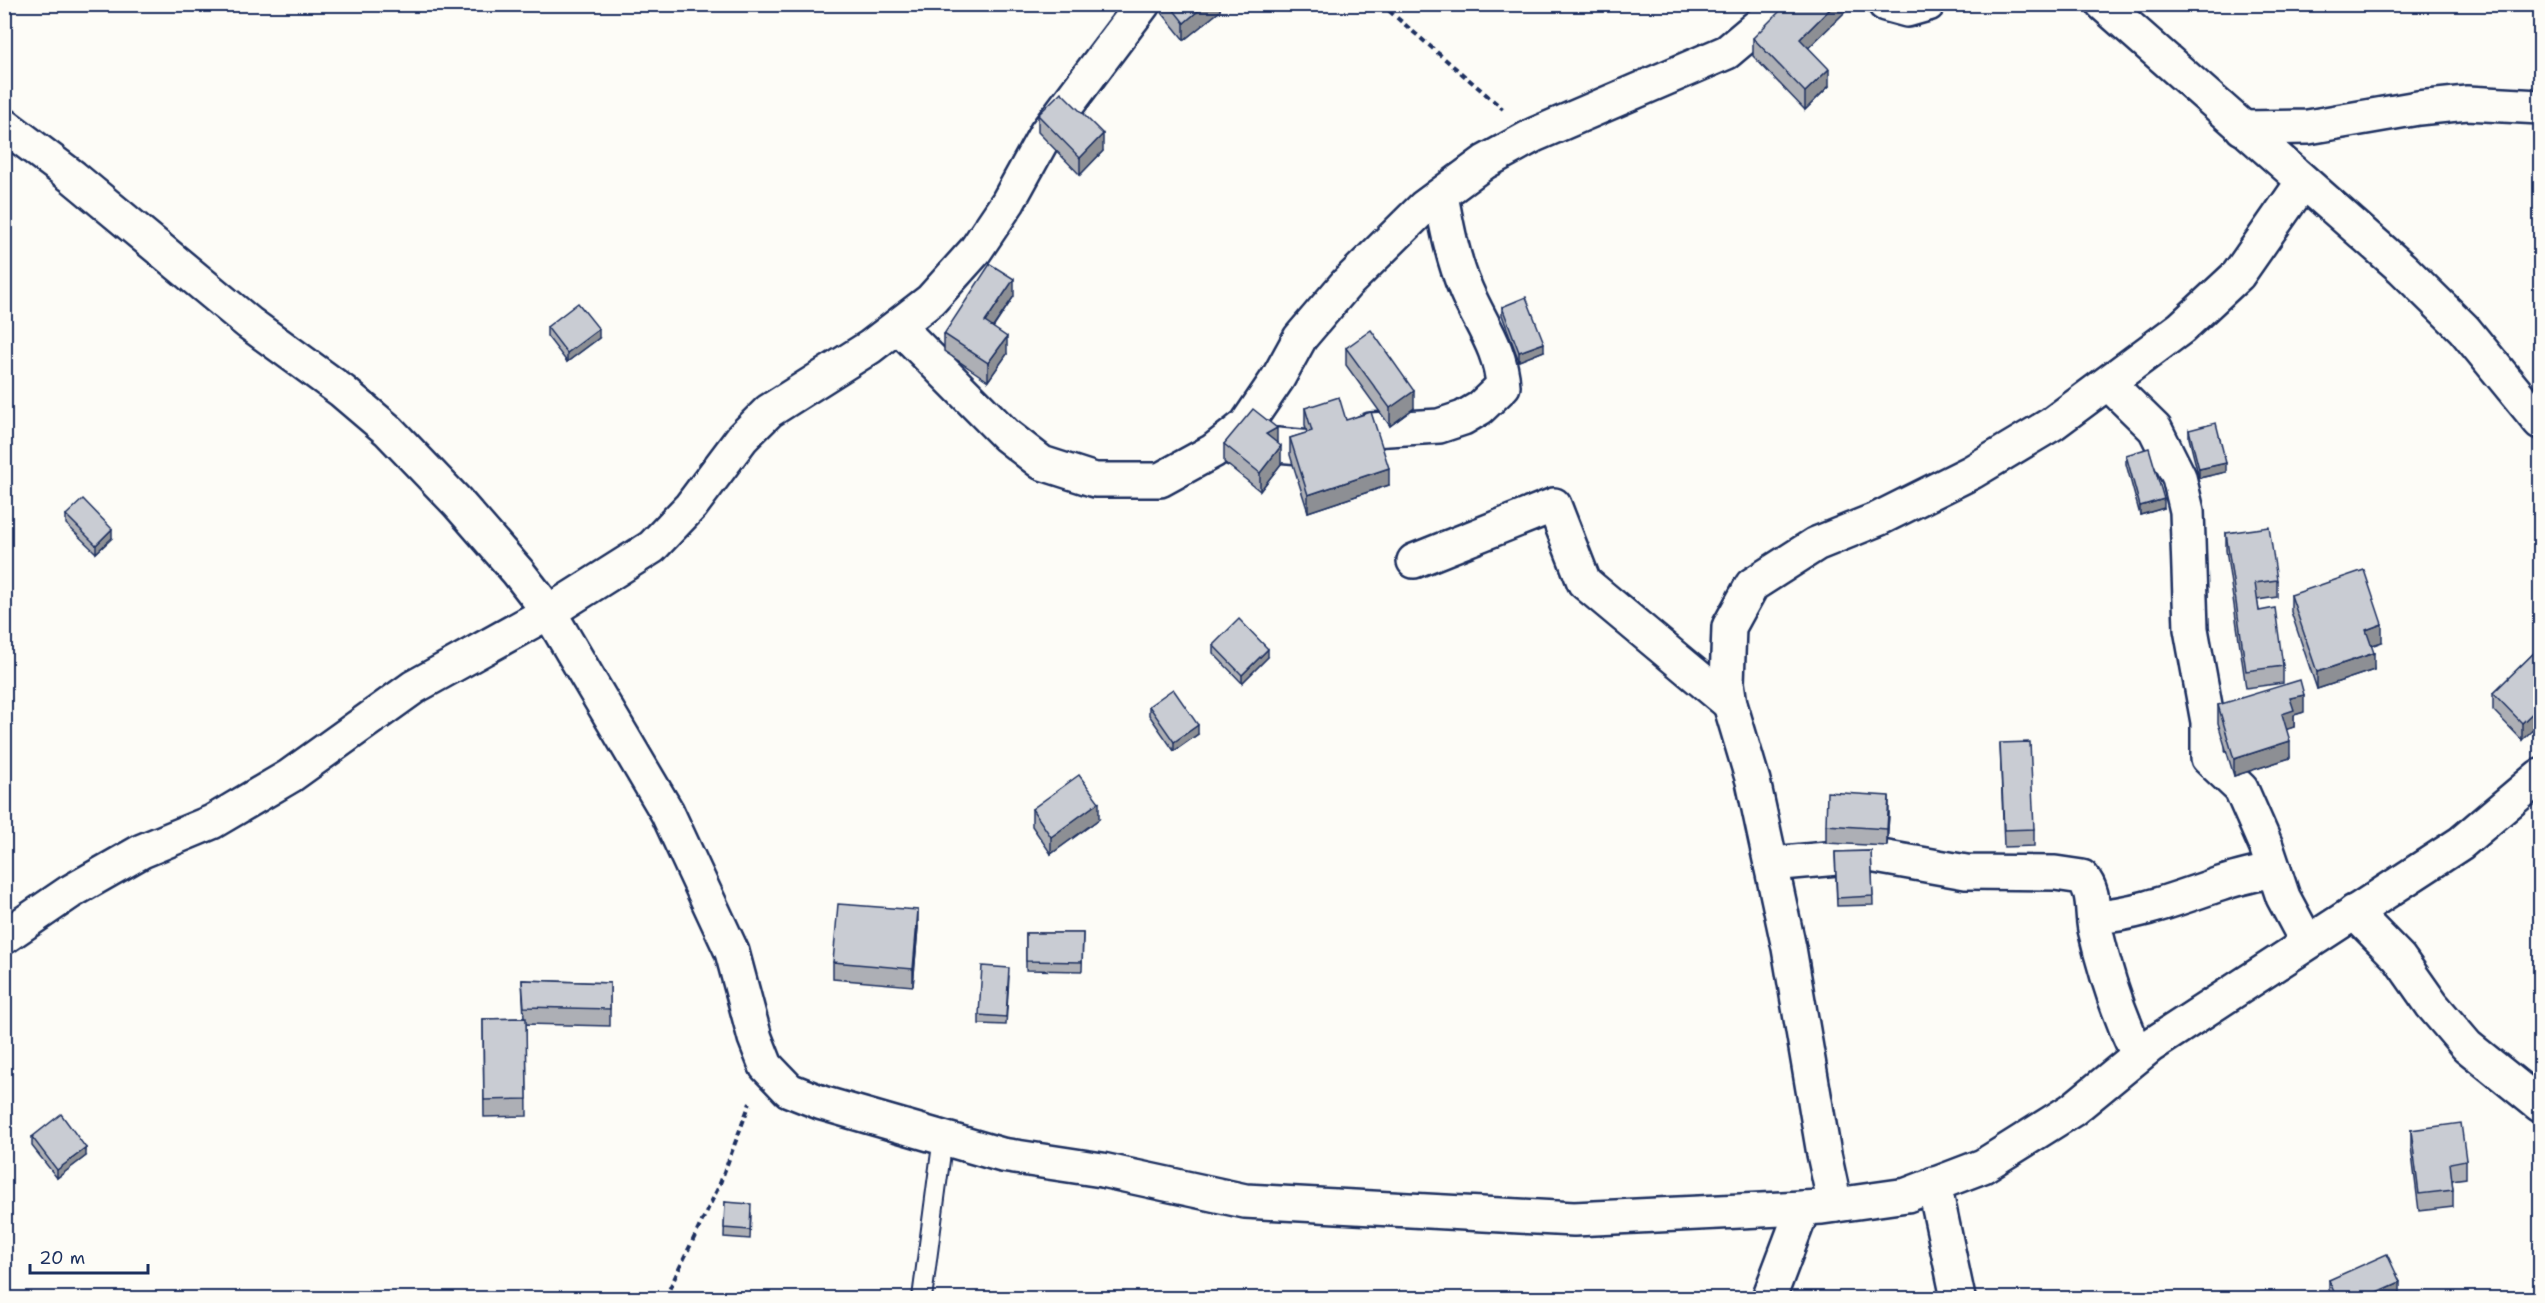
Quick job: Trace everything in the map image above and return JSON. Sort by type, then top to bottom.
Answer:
[{"type":"street","points":[[4,937],[70,892],[142,851],[212,822],[290,776],[414,687],[549,612],[652,546],[691,506],[742,438],[769,411],[870,347],[931,300],[975,251],[1008,202],[1047,133],[1143,4]]},
{"type":"street","points":[[898,326],[1006,435],[1042,463],[1095,480],[1160,480],[1213,452],[1246,425],[1278,378],[1300,338],[1346,284],[1425,207],[1485,162],[1534,135],[1726,52],[1784,4]]},
{"type":"street","points":[[1885,4],[1907,10],[1928,4]]},
{"type":"street","points":[[2103,4],[2402,268],[2464,329],[2541,422]]},
{"type":"street","points":[[2242,128],[2308,127],[2418,108],[2467,104],[2541,107]]},
{"type":"street","points":[[4,125],[73,177],[249,323],[342,391],[389,431],[457,502],[549,612],[667,812],[732,952],[755,1038],[766,1066],[789,1090],[822,1103],[1002,1155],[1102,1170],[1245,1201],[1574,1219],[1803,1208],[1907,1195],[1983,1166],[2062,1116],[2138,1055],[2461,843],[2541,776]]},
{"type":"street","points":[[1835,1205],[1771,864],[1753,781],[1730,704],[1727,683],[1729,627],[1752,585],[1816,544],[1878,519],[1972,472],[2052,424],[2181,328],[2238,275],[2303,182]]},
{"type":"street","points":[[1213,452],[1277,445],[1312,448],[1352,440],[1371,430],[1439,426],[1463,418],[1480,408],[1503,386],[1499,355],[1463,282],[1450,245],[1441,195]]},
{"type":"street","points":[[2108,383],[2155,429],[2179,477],[2187,511],[2191,629],[2208,722],[2208,758],[2241,789],[2283,897],[2307,942]]},
{"type":"street","points":[[1414,561],[1554,505],[1584,582],[1730,704]]},
{"type":"street","points":[[1771,864],[1869,855],[1966,872],[2073,874],[2082,877],[2090,886],[2095,927],[2120,1018],[2138,1055]]},
{"type":"street","points":[[2094,917],[2118,916],[2168,903],[2220,884],[2274,870]]},
{"type":"street","points":[[2354,912],[2399,958],[2432,1005],[2467,1046],[2541,1105]]},
{"type":"street","points":[[1934,1184],[1958,1299]]},
{"type":"street","points":[[1769,1299],[1803,1208]]},
{"type":"lane","points":[[922,1299],[943,1137]]},
{"type":"path","points":[[1381,4],[1534,135]]},
{"type":"path","points":[[665,1299],[719,1186],[766,1066]]},
{"type":"building","points":[[1169,4],[1206,4],[1184,23]]},
{"type":"building","points":[[1787,4],[1835,4],[1800,39],[1829,69],[1805,92],[1753,38]]},
{"type":"building","points":[[1061,92],[1103,134],[1080,158],[1038,115]]},
{"type":"building","points":[[990,264],[1014,279],[985,322],[1007,337],[988,363],[944,334]]},
{"type":"building","points":[[1526,297],[1544,343],[1519,352],[1502,307]]},
{"type":"building","points":[[578,303],[599,329],[567,353],[547,327]]},
{"type":"building","points":[[1371,330],[1414,391],[1390,408],[1346,348]]},
{"type":"building","points":[[1339,397],[1346,420],[1371,412],[1389,468],[1308,495],[1290,438],[1312,431],[1305,408]]},
{"type":"building","points":[[1253,409],[1277,428],[1266,434],[1281,446],[1260,473],[1224,444]]},
{"type":"building","points":[[2216,423],[2226,463],[2199,469],[2189,430]]},
{"type":"building","points":[[2149,448],[2164,499],[2140,506],[2126,455]]},
{"type":"building","points":[[83,499],[112,529],[96,545],[66,515]]},
{"type":"building","points":[[2269,527],[2277,580],[2255,583],[2259,611],[2275,608],[2283,666],[2246,671],[2226,533]]},
{"type":"building","points":[[2364,570],[2382,624],[2366,630],[2374,653],[2317,672],[2291,595]]},
{"type":"building","points":[[1239,619],[1268,649],[1242,675],[1213,645]]},
{"type":"building","points":[[2541,646],[2541,705],[2522,723],[2493,693]]},
{"type":"building","points":[[2300,680],[2304,695],[2290,698],[2294,710],[2282,714],[2290,741],[2234,759],[2218,705]]},
{"type":"building","points":[[1173,689],[1198,725],[1174,742],[1149,706]]},
{"type":"building","points":[[2030,742],[2034,829],[2004,830],[2000,743]]},
{"type":"building","points":[[1079,775],[1099,802],[1051,837],[1032,809]]},
{"type":"building","points":[[1827,792],[1889,796],[1887,829],[1826,825]]},
{"type":"building","points":[[1871,851],[1873,896],[1837,898],[1835,852]]},
{"type":"building","points":[[838,904],[918,910],[913,969],[833,962]]},
{"type":"building","points":[[1026,933],[1083,933],[1082,962],[1026,961]]},
{"type":"building","points":[[982,966],[1009,968],[1006,1017],[979,1015]]},
{"type":"building","points":[[522,980],[610,983],[610,1009],[524,1007]]},
{"type":"building","points":[[526,1018],[527,1099],[484,1100],[483,1019]]},
{"type":"building","points":[[61,1114],[86,1148],[57,1170],[32,1137]]},
{"type":"building","points":[[2461,1123],[2466,1160],[2450,1163],[2453,1190],[2419,1194],[2411,1130]]},
{"type":"building","points":[[725,1202],[751,1204],[750,1230],[724,1228]]},
{"type":"building","points":[[2387,1254],[2400,1282],[2362,1299],[2337,1299],[2329,1280]]}]
